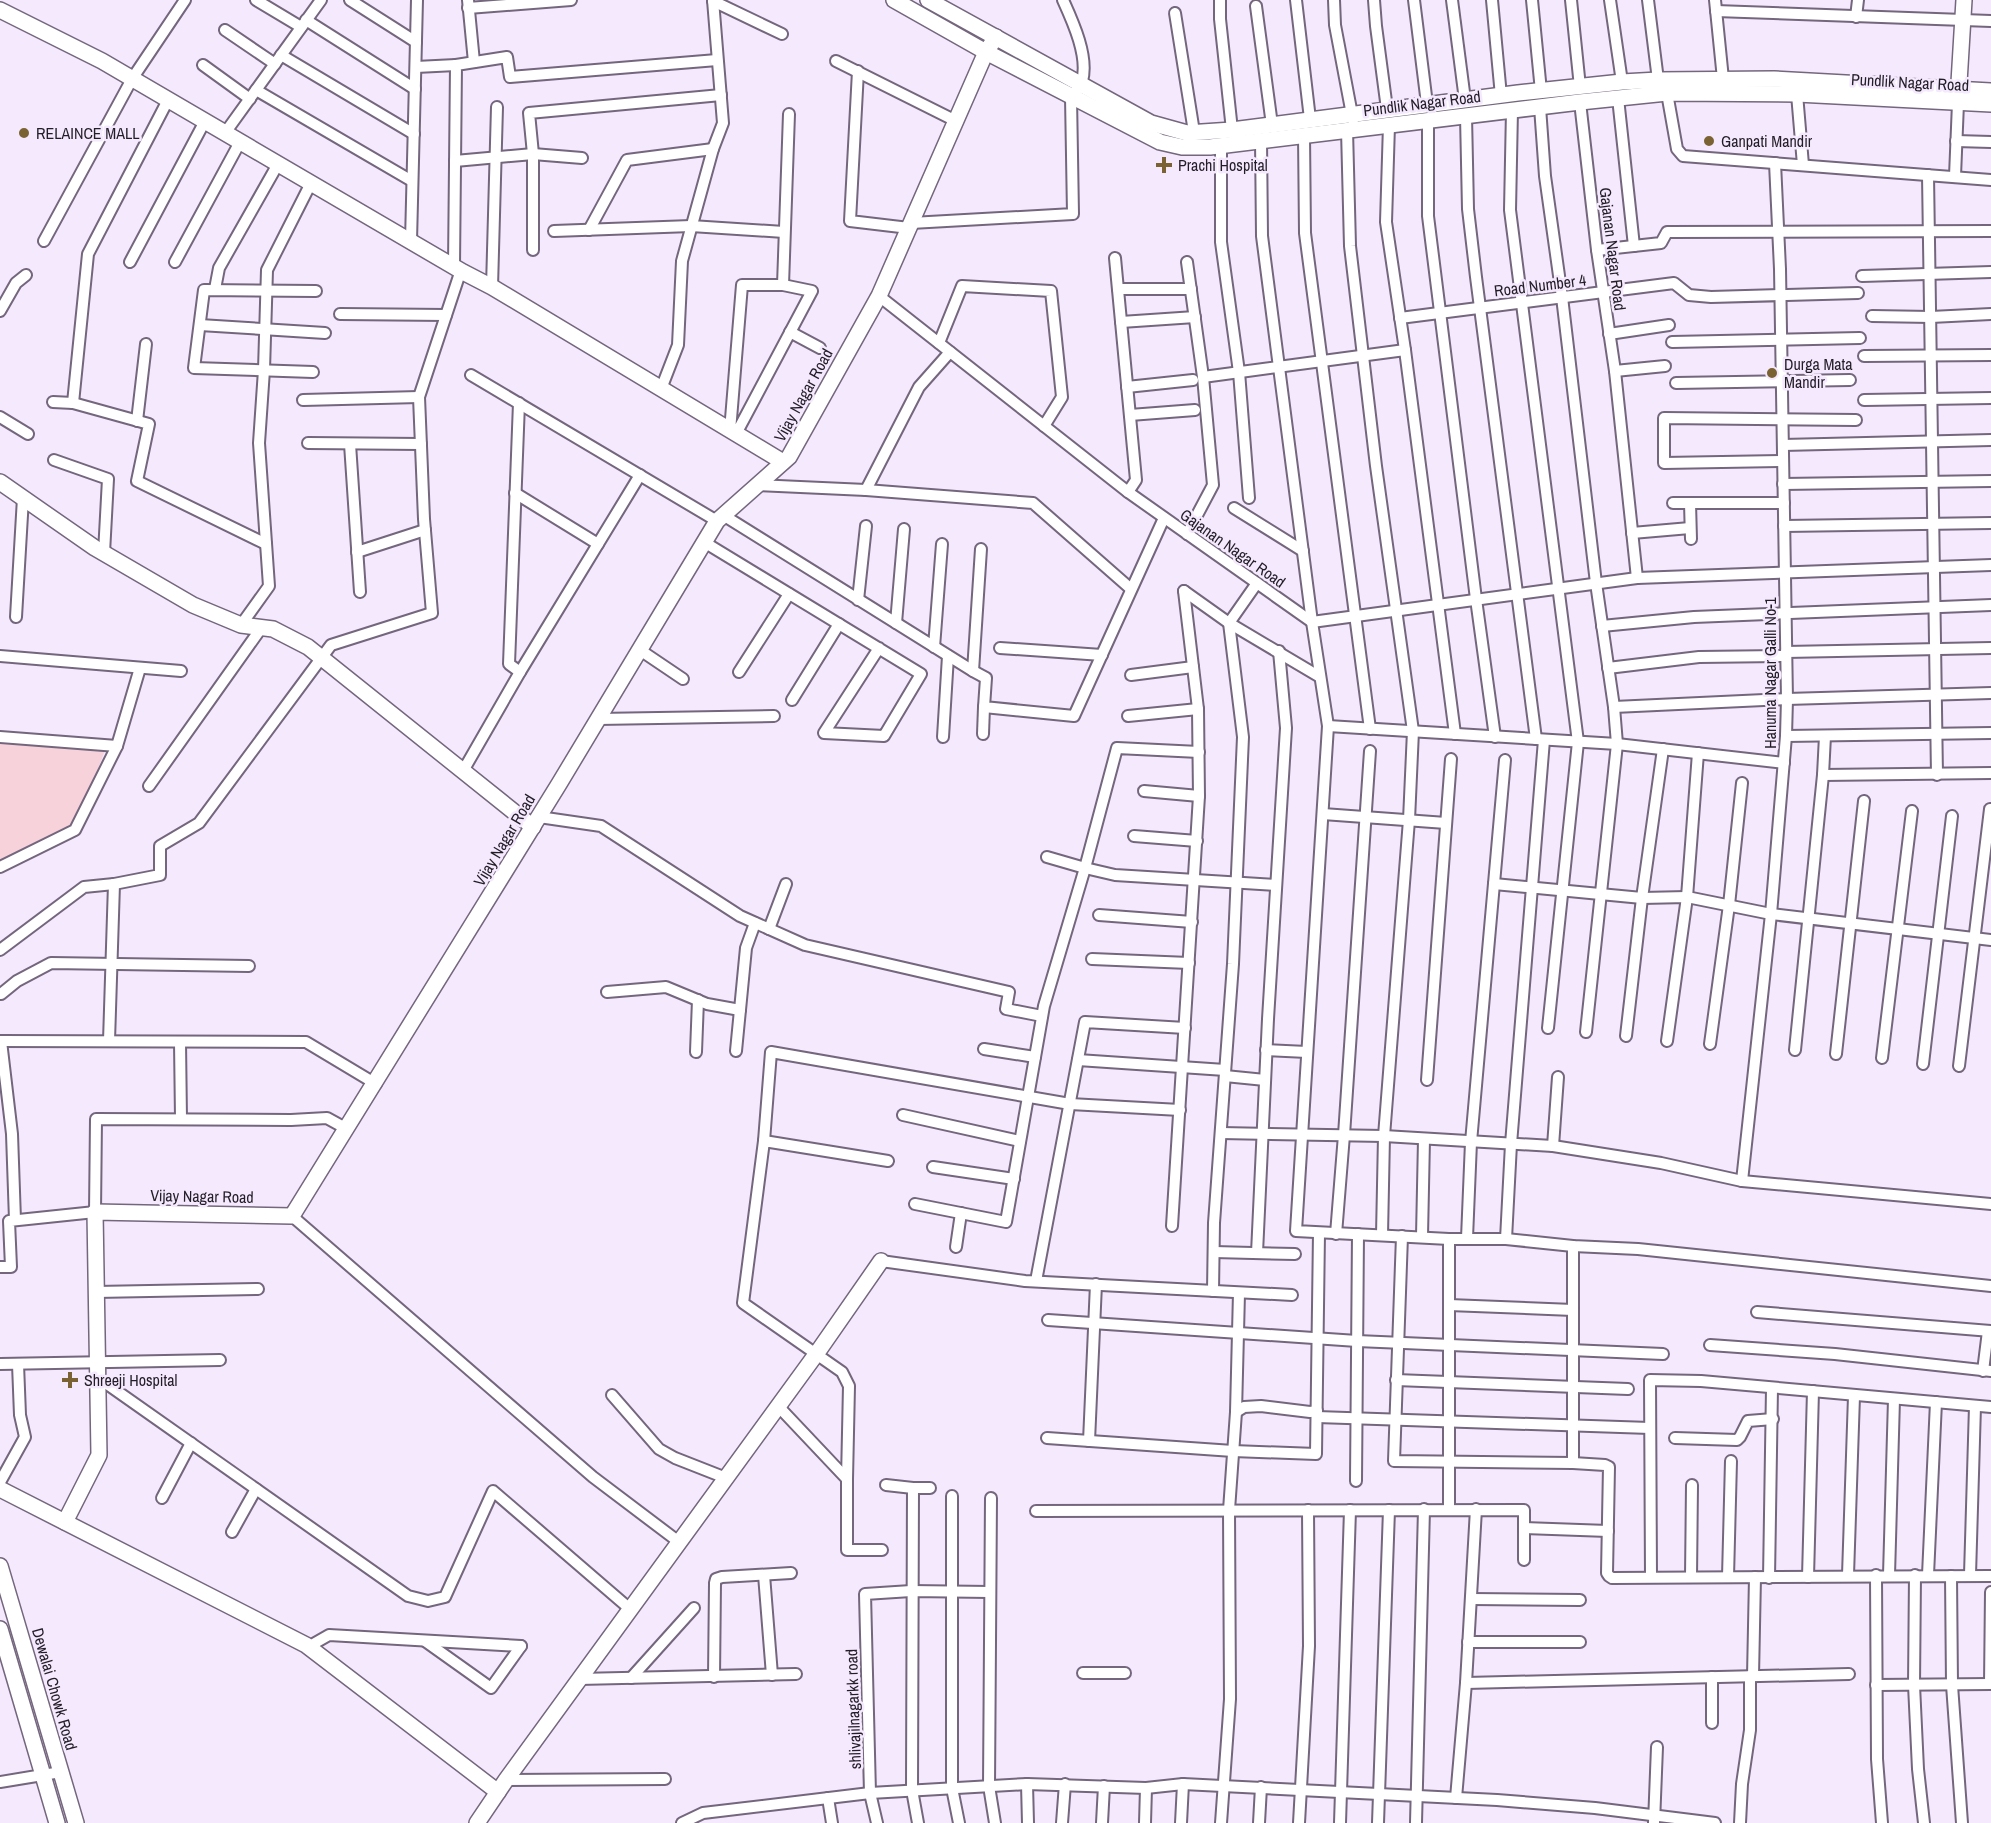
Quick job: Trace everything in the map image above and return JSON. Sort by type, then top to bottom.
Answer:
[{"type":"street","points":[[44,241],[132,79],[186,0]]},
{"type":"street","points":[[256,0],[304,24],[415,88]]},
{"type":"street","points":[[225,133],[321,0]]},
{"type":"street","points":[[350,0],[416,42]]},
{"type":"street","points":[[411,241],[417,0]]},
{"type":"street","points":[[474,62],[468,4],[571,0]]},
{"type":"street","name":"Pundlik Nagar Road","points":[[894,0],[1071,97],[1160,142],[1182,147],[1221,145],[1304,135],[1351,124],[1387,109],[1501,96],[1540,99],[1580,95],[1618,98],[1667,93],[1958,96],[1991,91]]},
{"type":"street","name":"Pundlik Nagar Road","points":[[928,0],[1151,123],[1187,133],[1232,130],[1311,119],[1351,124],[1389,125],[1512,110],[1540,99]]},
{"type":"street","points":[[858,71],[850,221],[910,225],[1072,214],[1071,97],[1081,84],[1083,60],[1074,25],[1063,0]]},
{"type":"street","points":[[1220,0],[1232,130]]},
{"type":"street","points":[[1296,0],[1311,119]]},
{"type":"street","points":[[1334,0],[1335,25],[1351,124],[1350,246],[1395,610],[1413,731],[1384,1136],[1382,1235]]},
{"type":"street","points":[[1374,0],[1387,109]]},
{"type":"street","points":[[1414,0],[1427,104]]},
{"type":"street","points":[[1452,0],[1465,100]]},
{"type":"street","points":[[1492,0],[1501,96]]},
{"type":"street","points":[[1532,0],[1545,176],[1617,744],[1586,1032]]},
{"type":"street","name":"Gajanan Nagar Road","points":[[1571,0],[1580,95],[1603,292],[1615,371],[1637,578]]},
{"type":"street","points":[[1610,0],[1622,82]]},
{"type":"street","points":[[1648,0],[1658,80],[1667,93],[1677,149],[1683,156],[1991,180]]},
{"type":"street","points":[[1856,17],[1858,0]]},
{"type":"street","points":[[1955,176],[1964,0]]},
{"type":"street","points":[[660,389],[678,345],[682,261],[723,123],[713,1],[782,34]]},
{"type":"street","points":[[1723,79],[1715,5],[1856,17],[1991,21]]},
{"type":"street","points":[[1256,6],[1272,125]]},
{"type":"street","points":[[0,10],[102,62],[205,121],[492,287],[783,462]]},
{"type":"street","points":[[1175,13],[1194,132]]},
{"type":"street","points":[[225,30],[414,134]]},
{"type":"street","name":"Vijay Nagar Road","points":[[95,1212],[292,1216],[376,1084],[704,542],[720,518],[789,457],[879,296],[986,52],[996,37]]},
{"type":"street","points":[[416,67],[456,65],[507,57],[510,77],[717,60]]},
{"type":"street","points":[[836,62],[956,121]]},
{"type":"street","points":[[202,65],[412,181]]},
{"type":"street","points":[[0,950],[84,887],[160,875],[160,846],[199,823],[331,645],[432,613],[425,530],[419,397],[446,315],[457,268],[456,65]]},
{"type":"street","name":"Pundlik Nagar Road","points":[[1580,95],[1622,82],[1774,80],[1958,96],[1991,104]]},
{"type":"street","points":[[1797,94],[1803,165]]},
{"type":"street","points":[[533,250],[534,154],[529,113],[721,95]]},
{"type":"street","points":[[1618,98],[1634,246]]},
{"type":"street","points":[[73,403],[88,254],[168,100]]},
{"type":"street","points":[[492,287],[497,107]]},
{"type":"street","points":[[1512,110],[1510,210],[1578,742],[1548,1028]]},
{"type":"street","points":[[783,285],[789,114]]},
{"type":"street","points":[[1467,116],[1468,209],[1517,594],[1540,739],[1532,888],[1511,1144],[1506,1239]]},
{"type":"street","points":[[1428,120],[1428,216],[1495,736]]},
{"type":"street","points":[[130,262],[205,121]]},
{"type":"street","points":[[1389,125],[1386,222],[1455,734]]},
{"type":"street","points":[[1304,135],[1305,233],[1370,729]]},
{"type":"street","points":[[1262,140],[1262,236],[1312,622],[1328,726],[1296,1231],[1449,1239],[1506,1239],[1573,1246],[1638,1249],[1991,1286]]},
{"type":"street","points":[[1956,141],[1991,142]]},
{"type":"street","points":[[175,262],[240,142]]},
{"type":"street","points":[[1221,145],[1221,242],[1239,372],[1249,498]]},
{"type":"street","points":[[589,230],[627,160],[714,149]]},
{"type":"street","points":[[455,160],[534,154],[582,158]]},
{"type":"street","name":"Hanuma Nagar Galli No-1","points":[[1742,1181],[1771,914],[1786,736],[1781,339],[1775,163]]},
{"type":"street","points":[[215,289],[219,268],[278,164]]},
{"type":"street","points":[[1928,175],[1937,775]]},
{"type":"street","points":[[241,625],[269,586],[259,443],[267,270],[312,183]]},
{"type":"street","points":[[554,231],[691,226],[784,232]]},
{"type":"street","points":[[1598,250],[1661,243],[1666,232],[1991,231]]},
{"type":"street","points":[[1115,258],[1136,480],[1128,492]]},
{"type":"street","points":[[1187,262],[1195,317],[1198,378],[1213,485],[1187,534]]},
{"type":"street","points":[[1862,276],[1991,272]]},
{"type":"street","points":[[0,311],[16,283],[26,275]]},
{"type":"street","name":"Road Number 4","points":[[1400,318],[1674,283],[1689,295],[1711,297],[1858,293]]},
{"type":"street","points":[[742,285],[783,285],[812,291],[733,433],[742,285]]},
{"type":"street","points":[[939,343],[962,286],[1051,291],[1062,397],[1044,426]]},
{"type":"street","points":[[1118,289],[1191,289]]},
{"type":"street","points":[[313,372],[194,368],[204,290],[316,291]]},
{"type":"street","name":"Gajanan Nagar Road","points":[[879,296],[1128,492],[1312,622]]},
{"type":"street","points":[[340,314],[446,315]]},
{"type":"street","points":[[1872,316],[1931,317],[1991,314]]},
{"type":"street","points":[[1121,322],[1195,317]]},
{"type":"street","points":[[200,325],[325,333]]},
{"type":"street","points":[[1610,334],[1669,325]]},
{"type":"street","points":[[790,332],[820,348]]},
{"type":"street","points":[[1672,342],[1860,338]]},
{"type":"street","points":[[137,421],[146,344]]},
{"type":"street","points":[[1127,387],[1405,350]]},
{"type":"street","points":[[866,490],[919,387],[950,352]]},
{"type":"street","points":[[1864,356],[1991,355]]},
{"type":"street","points":[[1615,371],[1665,366]]},
{"type":"street","points":[[471,375],[640,475],[720,518],[986,678],[983,734]]},
{"type":"street","points":[[1676,383],[1850,380]]},
{"type":"street","points":[[303,400],[419,397]]},
{"type":"street","points":[[1864,400],[1991,398]]},
{"type":"street","points":[[53,402],[73,403],[149,424],[137,481],[266,544]]},
{"type":"street","points":[[519,403],[509,664],[520,672]]},
{"type":"street","points":[[1130,416],[1195,410]]},
{"type":"street","points":[[0,417],[28,434]]},
{"type":"street","points":[[1783,461],[1664,463],[1664,418],[1857,420]]},
{"type":"street","points":[[1783,445],[1991,440]]},
{"type":"street","points":[[308,443],[421,444]]},
{"type":"street","points":[[351,444],[360,591]]},
{"type":"street","points":[[54,460],[108,479],[104,553]]},
{"type":"street","points":[[463,771],[520,672],[640,475]]},
{"type":"street","points":[[1783,484],[1991,481]]},
{"type":"street","points":[[0,482],[104,553],[192,605],[241,625],[273,629],[308,647],[463,771],[536,822],[602,826],[740,916],[805,945],[1009,992],[1006,1009],[1042,1016]]},
{"type":"street","points":[[758,485],[866,490],[1033,503],[1131,589]]},
{"type":"street","points":[[515,493],[598,544]]},
{"type":"street","points":[[16,617],[23,498]]},
{"type":"street","points":[[1673,503],[1784,503]]},
{"type":"street","points":[[1632,533],[1691,534],[1690,503]]},
{"type":"street","points":[[1234,508],[1303,551]]},
{"type":"street","points":[[984,707],[1074,716],[1164,518]]},
{"type":"street","points":[[1784,525],[1991,523]]},
{"type":"street","points":[[858,600],[866,525]]},
{"type":"street","points":[[896,623],[904,529]]},
{"type":"street","points":[[357,552],[425,530]]},
{"type":"street","points":[[704,542],[879,648],[921,674],[884,736],[824,733],[879,648]]},
{"type":"street","points":[[934,647],[942,544]]},
{"type":"street","points":[[973,671],[981,549]]},
{"type":"street","points":[[1312,622],[1637,578],[1991,565]]},
{"type":"street","points":[[1213,1291],[1243,737],[1229,623],[1257,583]]},
{"type":"street","points":[[1172,1226],[1199,796],[1198,709],[1184,591],[1229,623],[1320,677]]},
{"type":"street","points":[[738,672],[789,594]]},
{"type":"street","points":[[1602,626],[1694,617],[1786,612],[1991,605]]},
{"type":"street","points":[[792,700],[839,624]]},
{"type":"street","points":[[149,786],[262,627]]},
{"type":"street","points":[[1000,648],[1101,655]]},
{"type":"street","points":[[1608,668],[1699,657],[1991,648]]},
{"type":"street","points":[[640,650],[683,679]]},
{"type":"street","points":[[1257,1253],[1266,1050],[1286,728],[1279,651]]},
{"type":"street","points":[[0,656],[181,671]]},
{"type":"street","points":[[943,737],[948,656]]},
{"type":"street","points":[[1131,675],[1193,667]]},
{"type":"street","points":[[0,867],[75,830],[117,746],[140,668]]},
{"type":"street","points":[[1614,707],[1936,693],[1991,693]]},
{"type":"street","points":[[1128,716],[1198,709]]},
{"type":"street","points":[[598,719],[774,716]]},
{"type":"street","points":[[1328,726],[1617,744],[1784,763]]},
{"type":"street","points":[[1786,736],[1991,733]]},
{"type":"street","points":[[1795,1050],[1825,736]]},
{"type":"street","points":[[0,737],[117,746]]},
{"type":"street","points":[[915,1204],[1006,1222],[1042,1016],[1117,748],[1199,752]]},
{"type":"street","points":[[1626,1036],[1663,749]]},
{"type":"street","points":[[1336,1234],[1370,751]]},
{"type":"street","points":[[1667,1041],[1687,897],[1698,753]]},
{"type":"street","points":[[1428,1080],[1450,759]]},
{"type":"street","points":[[1467,1238],[1471,1142],[1505,760]]},
{"type":"street","points":[[1823,775],[1991,773]]},
{"type":"street","points":[[1710,1044],[1729,905],[1742,783]]},
{"type":"street","points":[[1144,791],[1199,796]]},
{"type":"street","points":[[1836,1054],[1864,801]]},
{"type":"street","points":[[1959,1066],[1990,809]]},
{"type":"street","points":[[1882,1058],[1912,811]]},
{"type":"street","points":[[1323,814],[1446,823]]},
{"type":"street","points":[[1923,1064],[1952,816]]},
{"type":"street","points":[[1134,836],[1197,841]]},
{"type":"street","points":[[1047,857],[1115,874],[1276,885]]},
{"type":"street","points":[[109,1041],[114,884]]},
{"type":"street","points":[[770,929],[786,884]]},
{"type":"street","points":[[1494,884],[1642,898],[1687,897],[1771,914],[1991,940]]},
{"type":"street","points":[[1099,915],[1192,922]]},
{"type":"street","points":[[736,1051],[746,948],[755,923]]},
{"type":"street","points":[[1092,958],[1189,963]]},
{"type":"street","points":[[1,994],[17,981],[51,963],[249,966]]},
{"type":"street","points":[[607,992],[666,987],[707,1004],[740,1010]]},
{"type":"street","points":[[696,1052],[698,1000]]},
{"type":"street","points":[[1036,1281],[1085,1022],[1185,1028]]},
{"type":"street","points":[[0,1267],[11,1267],[8,1225],[12,1134],[1,1041],[306,1042],[376,1084]]},
{"type":"street","points":[[180,1042],[181,1119]]},
{"type":"street","points":[[984,1049],[1035,1057]]},
{"type":"street","points":[[1266,1050],[1307,1052]]},
{"type":"street","points":[[882,1550],[848,1550],[849,1386],[842,1371],[743,1303],[764,1141],[771,1052],[1070,1104],[1179,1110]]},
{"type":"street","points":[[1078,1060],[1182,1067],[1265,1080]]},
{"type":"street","points":[[1553,1146],[1558,1077]]},
{"type":"street","points":[[903,1116],[1020,1141]]},
{"type":"street","points":[[65,1522],[99,1455],[95,1212],[96,1119],[327,1118],[347,1129]]},
{"type":"street","points":[[1221,1133],[1384,1136],[1553,1146],[1661,1163],[1742,1181],[1991,1204]]},
{"type":"street","points":[[1422,1236],[1424,1139]]},
{"type":"street","points":[[764,1141],[888,1161]]},
{"type":"street","points":[[933,1167],[1014,1179]]},
{"type":"street","points":[[8,1225],[95,1212]]},
{"type":"street","points":[[956,1247],[961,1213]]},
{"type":"street","points":[[292,1216],[593,1477],[679,1542]]},
{"type":"street","points":[[1047,1438],[1233,1452],[1316,1454],[1319,1233]]},
{"type":"street","points":[[1356,1481],[1358,1234]]},
{"type":"street","points":[[1402,1236],[1396,1342],[1394,1461],[1573,1463],[1609,1467],[1607,1573],[1609,1576],[1769,1578],[1848,1575],[1991,1576]]},
{"type":"street","points":[[1449,1239],[1449,1509]]},
{"type":"street","points":[[1573,1246],[1573,1463]]},
{"type":"street","points":[[1214,1252],[1295,1254]]},
{"type":"street","points":[[477,1823],[817,1353],[881,1260],[1036,1281],[1292,1294]]},
{"type":"street","points":[[1089,1441],[1096,1284]]},
{"type":"street","points":[[96,1292],[258,1289]]},
{"type":"street","points":[[1221,1823],[1230,1699],[1229,1510],[1236,1412],[1239,1293]]},
{"type":"street","points":[[1449,1305],[1573,1310]]},
{"type":"street","points":[[1710,1345],[1835,1354],[1987,1371],[1990,1331],[1757,1312]]},
{"type":"street","points":[[1048,1320],[1357,1341],[1663,1354]]},
{"type":"street","points":[[0,1364],[97,1369],[220,1360]]},
{"type":"street","points":[[0,1482],[25,1437],[20,1415],[18,1364]]},
{"type":"street","points":[[97,1369],[191,1443],[408,1596],[428,1601],[445,1597],[493,1491],[630,1609]]},
{"type":"street","points":[[1396,1380],[1628,1389]]},
{"type":"street","points":[[1651,1577],[1650,1380],[1701,1381],[1991,1407]]},
{"type":"street","points":[[1769,1578],[1772,1388]]},
{"type":"street","points":[[1808,1577],[1813,1391]]},
{"type":"street","points":[[612,1395],[659,1449],[675,1458],[726,1478]]},
{"type":"street","points":[[1848,1575],[1854,1395]]},
{"type":"street","points":[[1889,1575],[1894,1399]]},
{"type":"street","points":[[1928,1575],[1936,1402]]},
{"type":"street","points":[[778,1406],[847,1479]]},
{"type":"street","points":[[1236,1412],[1244,1407],[1262,1406],[1357,1419],[1650,1428]]},
{"type":"street","points":[[1970,1575],[1975,1406]]},
{"type":"street","points":[[1675,1438],[1737,1440],[1748,1421],[1773,1419]]},
{"type":"street","points":[[162,1498],[191,1443]]},
{"type":"street","points":[[1728,1577],[1731,1461]]},
{"type":"street","points":[[886,1485],[930,1488]]},
{"type":"street","points":[[1691,1577],[1692,1485]]},
{"type":"street","points":[[913,1488],[912,1790],[918,1823]]},
{"type":"street","points":[[0,1489],[308,1647],[502,1786],[665,1779]]},
{"type":"street","points":[[232,1532],[256,1489]]},
{"type":"street","points":[[952,1496],[952,1788],[959,1823]]},
{"type":"street","points":[[991,1498],[989,1786],[995,1823]]},
{"type":"street","points":[[1416,1823],[1424,1509]]},
{"type":"street","points":[[1456,1798],[1466,1683],[1476,1509]]},
{"type":"street","points":[[1299,1823],[1308,1646],[1308,1510]]},
{"type":"street","points":[[1340,1823],[1350,1510]]},
{"type":"street","points":[[1378,1823],[1389,1510]]},
{"type":"street","points":[[1036,1511],[1524,1510],[1524,1560]]},
{"type":"street","points":[[1524,1527],[1608,1531]]},
{"type":"street","name":"Dewalai Chowk Road","points":[[0,1566],[76,1823]]},
{"type":"street","points":[[714,1677],[716,1579],[791,1574]]},
{"type":"street","points":[[764,1575],[772,1675]]},
{"type":"street","points":[[1876,1575],[1877,1759],[1882,1823]]},
{"type":"street","points":[[1915,1575],[1914,1685],[1918,1769],[1924,1823]]},
{"type":"street","points":[[1952,1576],[1952,1685],[1962,1823]]},
{"type":"street","points":[[1740,1823],[1742,1785],[1750,1730],[1755,1577]]},
{"type":"street","points":[[911,1591],[990,1592]]},
{"type":"street","name":"shlivajilnagarkk road","points":[[877,1823],[870,1793],[865,1594],[911,1591]]},
{"type":"street","points":[[1876,1685],[1990,1684],[1991,1592]]},
{"type":"street","points":[[1471,1599],[1580,1600]]},
{"type":"street","points":[[631,1678],[694,1608]]},
{"type":"street","points":[[0,1629],[57,1823]]},
{"type":"street","points":[[308,1647],[329,1635],[521,1646],[491,1688],[424,1641]]},
{"type":"street","points":[[1468,1642],[1580,1642]]},
{"type":"street","points":[[1083,1673],[1125,1673]]},
{"type":"street","points":[[579,1679],[796,1674]]},
{"type":"street","points":[[1466,1683],[1849,1674]]},
{"type":"street","points":[[1712,1723],[1713,1677]]},
{"type":"street","points":[[1654,1819],[1657,1747]]},
{"type":"street","points":[[0,1782],[61,1772]]},
{"type":"street","points":[[1180,1823],[1183,1784]]},
{"type":"street","points":[[682,1823],[703,1813],[870,1793],[989,1786],[1065,1785],[1146,1788],[1183,1784],[1516,1801],[1614,1811],[1654,1819],[1715,1823]]},
{"type":"street","points":[[1027,1785],[1028,1823]]},
{"type":"street","points":[[1062,1823],[1065,1785]]},
{"type":"street","points":[[1102,1823],[1104,1786]]},
{"type":"street","points":[[1259,1823],[1261,1787]]},
{"type":"street","points":[[1144,1823],[1146,1788]]},
{"type":"street","points":[[828,1798],[832,1823]]},
{"type":"street","points":[[1613,1823],[1614,1811]]},
{"type":"shaded area","points":[[0,737],[107,745],[75,830],[0,867]]},
{"type":"place","name":"RELAINCE MALL","points":[[24,133]]},
{"type":"place","name":"Ganpati Mandir","points":[[1709,141]]},
{"type":"place","name":"Prachi Hospital","points":[[1164,165]]},
{"type":"place","name":"Durga Mata Mandir","points":[[1772,373]]},
{"type":"place","name":"Shreeji Hospital","points":[[70,1380]]}]
